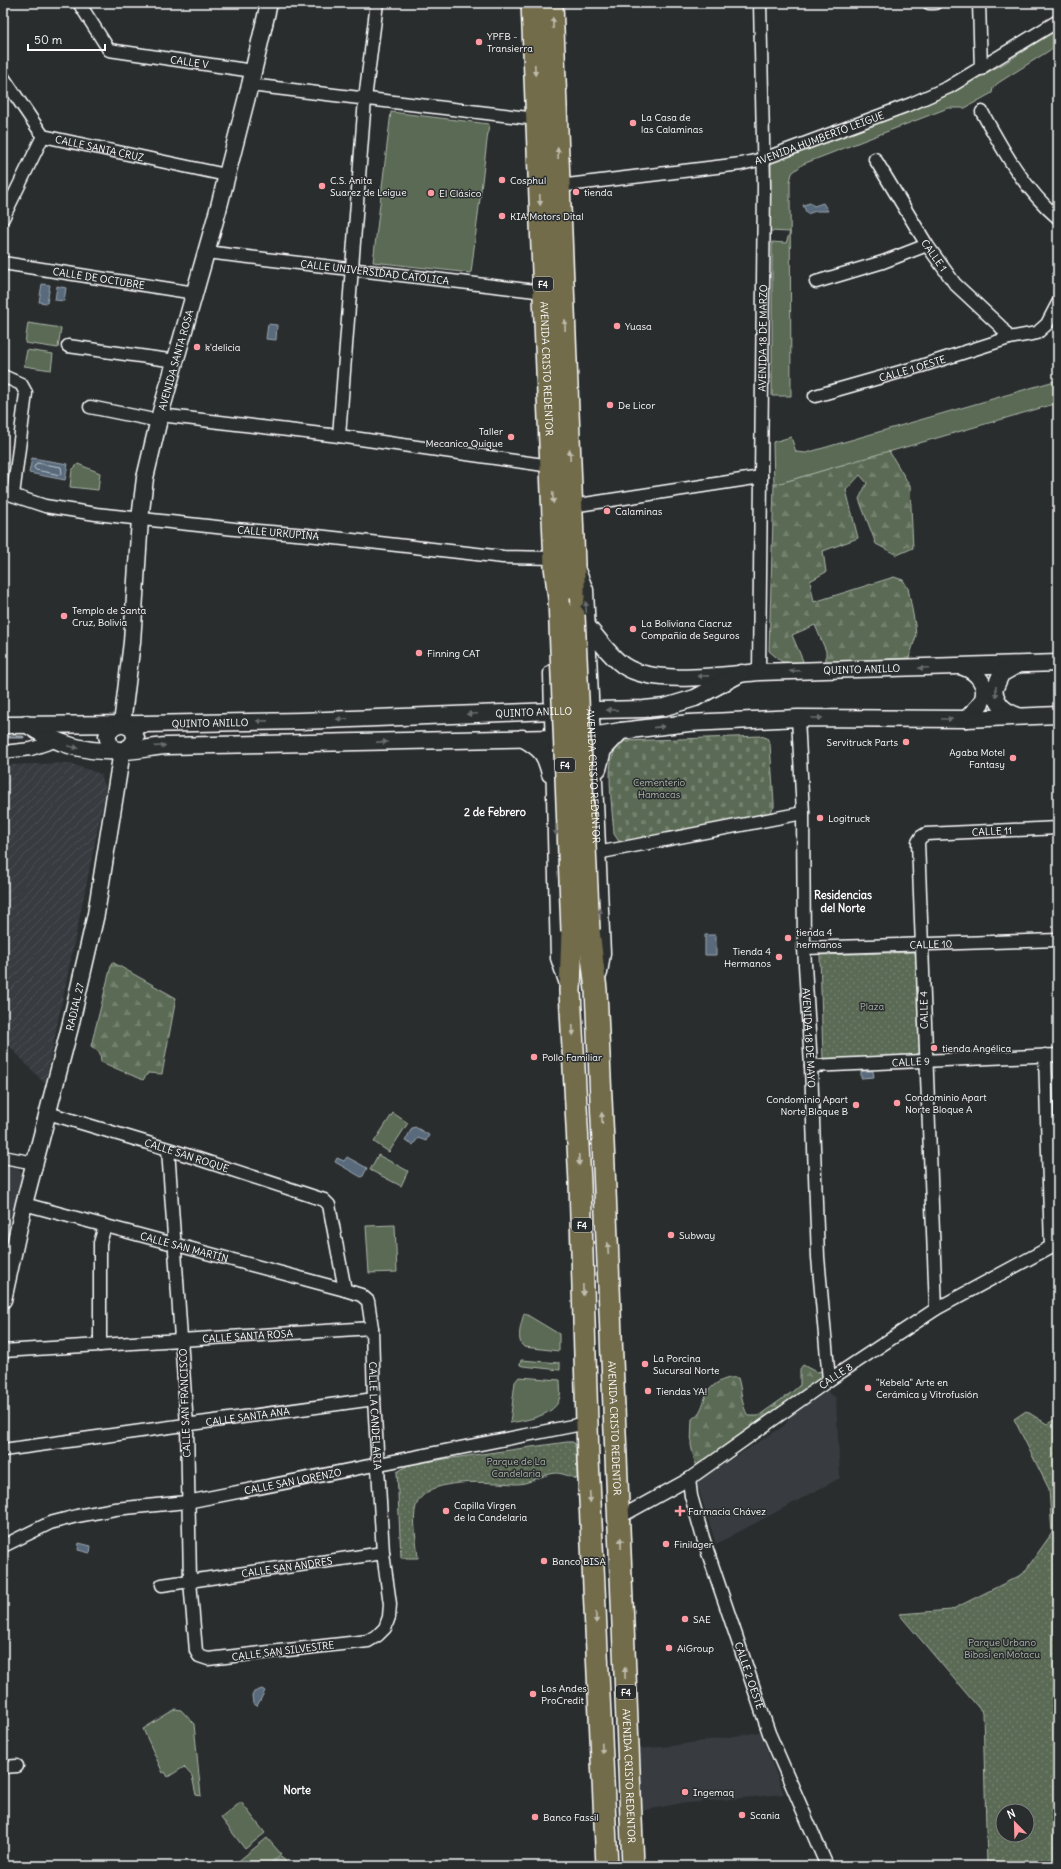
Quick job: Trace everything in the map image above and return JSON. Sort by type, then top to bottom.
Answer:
[{"type":"highway","name":"AVENIDA CRISTO REDENTOR","points":[[532,3],[551,466],[566,598],[580,930],[570,991],[580,1183],[587,1423],[607,1866]]},
{"type":"highway","name":"AVENIDA CRISTO REDENTOR","points":[[552,3],[572,506],[562,562]]},
{"type":"highway","name":"AVENIDA CRISTO REDENTOR","points":[[580,930],[596,990],[620,1517],[633,1866]]},
{"type":"main road","name":"AVENIDA SANTA ROSA","points":[[122,724],[132,642],[140,519],[145,478],[159,418],[196,293],[252,78],[269,3]]},
{"type":"main road","name":"AVENIDA CRISTO REDENTOR","points":[[570,991],[559,958],[552,710],[550,593],[562,562],[585,590],[602,953],[596,990]]},
{"type":"main road","points":[[586,626],[615,658],[632,671],[648,675],[670,677],[742,673]]},
{"type":"main road","name":"QUINTO ANILLO","points":[[3,724],[301,721],[552,710],[665,707],[695,698],[742,673],[1058,664]]},
{"type":"main road","points":[[1018,665],[1001,674],[994,690],[1000,706],[1007,712],[1020,717]]},
{"type":"main road","points":[[964,667],[972,670],[979,676],[983,685],[984,694],[981,703],[966,720]]},
{"type":"main road","points":[[552,676],[557,692],[564,702],[571,704],[578,701],[585,690],[589,674]]},
{"type":"main road","points":[[520,712],[538,702],[545,694],[552,676]]},
{"type":"main road","points":[[26,724],[47,738],[77,748],[122,752],[167,746],[553,738],[592,736],[621,731],[689,724],[798,718],[966,720],[1058,715]]},
{"type":"main road","points":[[122,724],[132,728],[136,738],[131,746],[122,752]]},
{"type":"main road","points":[[594,788],[603,750],[621,731]]},
{"type":"main road","points":[[522,738],[539,748],[542,752],[550,771],[555,791]]},
{"type":"main road","name":"RADIAL 27","points":[[3,1300],[24,1204],[48,1113],[96,914],[122,752]]},
{"type":"main road","points":[[555,791],[561,766],[566,760],[573,757],[579,759],[585,764],[594,788]]},
{"type":"street","name":"CALLE V","points":[[79,3],[109,50],[365,99],[537,119]]},
{"type":"street","points":[[340,436],[351,269],[365,99],[377,3]]},
{"type":"street","name":"AVENIDA 18 DE MARZO","points":[[759,672],[763,159],[760,3]]},
{"type":"street","points":[[929,3],[935,3]]},
{"type":"street","points":[[979,3],[981,69]]},
{"type":"street","name":"AVENIDA HUMBERTO LEIGUE","points":[[559,186],[741,164],[763,159],[911,104],[949,87],[1058,22]]},
{"type":"street","name":"CALLE SANTA CRUZ","points":[[3,77],[43,136],[226,175]]},
{"type":"street","points":[[982,112],[998,142],[1031,191],[1058,218]]},
{"type":"street","points":[[3,218],[43,136]]},
{"type":"street","name":"CALLE 1","points":[[875,159],[927,245],[955,284],[1000,326],[1009,338]]},
{"type":"street","points":[[816,282],[883,262],[927,245]]},
{"type":"street","name":"CALLE UNIVERSIDAD CATÓLICA","points":[[206,252],[544,292]]},
{"type":"street","name":"CALLE DE OCTUBRE","points":[[3,262],[196,293]]},
{"type":"street","name":"CALLE 1 OESTE","points":[[815,396],[921,366],[1009,338],[1038,333],[1047,324],[1058,303]]},
{"type":"street","points":[[68,346],[176,362]]},
{"type":"street","points":[[3,376],[21,384],[26,393],[8,494]]},
{"type":"street","points":[[90,407],[159,418],[340,436],[551,466]]},
{"type":"street","points":[[572,506],[761,477]]},
{"type":"street","name":"CALLE URKUPIÑA","points":[[8,494],[45,506],[140,519],[562,562]]},
{"type":"street","name":"AVENIDA 18 DE MAYO","points":[[798,718],[803,813],[804,948],[811,1066],[818,1257],[829,1380]]},
{"type":"street","points":[[3,752],[31,749],[55,741]]},
{"type":"street","points":[[597,853],[803,813]]},
{"type":"street","name":"CALLE 11","points":[[926,834],[1058,828]]},
{"type":"street","name":"CALLE 4","points":[[926,834],[921,837],[918,842],[925,1060],[936,1309]]},
{"type":"street","name":"CALLE 10","points":[[804,948],[922,943],[1058,940]]},
{"type":"street","name":"CALLE 9","points":[[811,1066],[1058,1055]]},
{"type":"street","points":[[1045,1056],[1055,1245]]},
{"type":"street","name":"CALLE SAN ROQUE","points":[[48,1113],[168,1149],[324,1200],[332,1211],[345,1290]]},
{"type":"street","name":"CALLE SAN FRANCISCO","points":[[168,1149],[187,1425],[190,1581],[194,1645],[199,1656]]},
{"type":"street","points":[[3,1157],[35,1163]]},
{"type":"street","name":"CALLE SAN MARTÍN","points":[[24,1204],[345,1290]]},
{"type":"street","points":[[100,1345],[100,1243],[104,1226]]},
{"type":"street","name":"CALLE 8","points":[[620,1517],[689,1479],[829,1380],[936,1309],[1055,1245]]},
{"type":"street","name":"CALLE LA CANDELARIA","points":[[345,1290],[361,1295],[368,1301],[372,1328],[374,1400],[383,1553],[388,1581],[389,1617],[384,1628],[378,1635],[368,1641]]},
{"type":"street","name":"CALLE SANTA ROSA","points":[[3,1351],[372,1328]]},
{"type":"street","name":"CALLE SANTA ANA","points":[[3,1450],[374,1400]]},
{"type":"street","name":"CALLE SAN LORENZO","points":[[3,1546],[50,1523],[78,1516],[115,1509],[188,1502],[587,1423]]},
{"type":"street","name":"CALLE 2 OESTE","points":[[689,1479],[691,1496],[703,1538],[769,1733],[826,1866]]},
{"type":"street","name":"CALLE SAN ANDRES","points":[[162,1585],[383,1553]]},
{"type":"street","name":"CALLE SAN SILVESTRE","points":[[199,1656],[208,1659],[368,1641]]},
{"type":"street","points":[[3,1767],[18,1766]]},
{"type":"shaded area","points":[[69,763],[101,774],[106,789],[45,1084],[3,1039],[3,765]]},
{"type":"shaded area","points":[[3,1165],[18,1168],[22,1174],[3,1258]]},
{"type":"shaded area","points":[[825,1390],[836,1398],[840,1478],[716,1544],[696,1481],[784,1426],[793,1412]]},
{"type":"shaded area","points":[[760,1732],[784,1794],[677,1804],[641,1811],[636,1749],[671,1746]]},
{"type":"green space","points":[[1058,29],[1058,45],[998,83],[993,88],[992,93],[965,108],[948,108],[803,164],[792,173],[790,182],[791,396],[772,396],[772,242],[786,243],[790,232],[770,231],[771,161],[937,99],[1005,63]]},
{"type":"green space","name":"El Clásico","points":[[391,112],[489,124],[471,273],[373,262]]},
{"type":"green space","points":[[28,323],[61,328],[58,348],[25,343]]},
{"type":"green space","points":[[27,350],[53,354],[51,370],[24,366]]},
{"type":"green space","points":[[1058,380],[1058,403],[774,485],[773,442],[791,437],[796,452],[806,453]]},
{"type":"green space","points":[[889,451],[910,486],[913,548],[897,555],[876,544],[859,499],[867,483],[860,475],[846,490],[858,538],[823,551],[826,572],[810,581],[814,602],[894,577],[903,580],[908,588],[916,636],[909,658],[826,662],[826,651],[815,625],[792,635],[803,661],[801,663],[782,662],[769,651],[774,485]]},
{"type":"green space","points":[[78,464],[100,473],[98,490],[70,487],[72,470]]},
{"type":"green space","name":"Cementerio Hamacas","points":[[761,736],[767,738],[770,744],[774,807],[769,814],[624,844],[618,840],[614,834],[610,774],[613,755],[617,748],[625,741]]},
{"type":"green space","name":"Plaza","points":[[920,952],[923,1050],[912,1057],[823,1059],[820,955]]},
{"type":"green space","points":[[112,962],[176,998],[162,1074],[148,1073],[143,1080],[101,1062],[100,1053],[91,1046]]},
{"type":"green space","points":[[393,1113],[408,1123],[389,1152],[374,1142]]},
{"type":"green space","points":[[378,1155],[408,1171],[401,1186],[370,1170]]},
{"type":"green space","points":[[395,1225],[397,1272],[369,1273],[366,1226]]},
{"type":"green space","points":[[524,1313],[559,1334],[559,1351],[524,1347],[521,1344],[520,1336]]},
{"type":"green space","points":[[521,1360],[560,1363],[560,1370],[523,1366],[520,1365]]},
{"type":"green space","points":[[803,1365],[816,1372],[823,1371],[824,1375],[821,1383],[700,1466],[695,1463],[691,1445],[692,1419],[700,1411],[706,1395],[711,1387],[729,1378],[738,1378],[744,1407],[748,1416],[758,1416],[800,1385],[800,1369]]},
{"type":"green space","points":[[519,1377],[560,1380],[560,1396],[558,1403],[547,1413],[510,1423],[515,1382]]},
{"type":"green space","name":"Parque Urbano Bibosi en Motacu","points":[[1026,1411],[1047,1424],[1058,1418],[1058,1866],[987,1866],[983,1713],[899,1614],[951,1610],[1023,1574],[1052,1533],[1049,1489],[1014,1419]]},
{"type":"green space","name":"Parque de La Candelaria","points":[[573,1442],[576,1445],[577,1479],[564,1474],[556,1473],[520,1484],[475,1482],[445,1485],[432,1489],[422,1496],[416,1506],[415,1524],[418,1558],[401,1558],[397,1472],[410,1464]]},
{"type":"green space","points":[[175,1709],[181,1710],[194,1724],[201,1796],[196,1795],[192,1776],[184,1767],[168,1777],[165,1772],[163,1773],[143,1729]]},
{"type":"green space","points":[[241,1802],[265,1833],[245,1849],[221,1818]]},
{"type":"green space","points":[[267,1838],[281,1854],[267,1866],[239,1866],[236,1863]]},
{"type":"green space","points":[[281,1856],[289,1866],[269,1866]]},
{"type":"water","points":[[810,203],[814,206],[823,203],[828,211],[816,211],[807,214],[803,205]]},
{"type":"water","points":[[42,284],[50,285],[47,303],[39,302]]},
{"type":"water","points":[[57,286],[66,288],[64,301],[55,300]]},
{"type":"water","points":[[268,324],[277,325],[276,340],[266,339]]},
{"type":"water","points":[[32,458],[68,464],[65,480],[29,473]]},
{"type":"water","points":[[705,935],[716,935],[716,955],[705,955]]},
{"type":"water","points":[[861,1071],[873,1071],[874,1077],[861,1078]]},
{"type":"water","points":[[415,1127],[429,1135],[426,1141],[418,1138],[413,1145],[405,1141],[412,1128]]},
{"type":"water","points":[[347,1157],[367,1168],[363,1176],[361,1177],[335,1162],[337,1158],[344,1161]]},
{"type":"water","points":[[79,1543],[91,1546],[90,1553],[78,1550]]},
{"type":"water","points":[[262,1689],[265,1691],[257,1706],[253,1703],[252,1696],[254,1692]]},
{"type":"waterway","points":[[3,737],[23,737]]},
{"type":"place","name":"YPFB - Transierra","points":[[479,42]]},
{"type":"place","name":"La Casa de las Calaminas","points":[[633,123]]},
{"type":"place","name":"Cosphul","points":[[502,180]]},
{"type":"place","name":"C.S. Anita Suarez de Leigue","points":[[322,186]]},
{"type":"place","name":"tienda","points":[[576,192]]},
{"type":"place","name":"El Clásico","points":[[431,193]]},
{"type":"place","name":"KIA Motors Dital","points":[[502,216]]},
{"type":"place","name":"Yuasa","points":[[617,326]]},
{"type":"place","name":"k'delicia","points":[[197,347]]},
{"type":"place","name":"De Licor","points":[[610,405]]},
{"type":"place","name":"Taller Mecanico Quique","points":[[511,437]]},
{"type":"place","name":"Calaminas","points":[[607,511]]},
{"type":"place","name":"Templo de Santa Cruz, Bolivia","points":[[64,616]]},
{"type":"place","name":"La Boliviana Ciacruz Compañía de Seguros","points":[[633,629]]},
{"type":"place","name":"Finning CAT","points":[[419,653]]},
{"type":"place","name":"Servitruck Parts","points":[[906,742]]},
{"type":"place","name":"Agaba Motel Fantasy","points":[[1013,758]]},
{"type":"place","name":"Logitruck","points":[[820,818]]},
{"type":"place","name":"tienda 4 hermanos","points":[[788,938]]},
{"type":"place","name":"Tienda 4 Hermanos","points":[[779,957]]},
{"type":"place","name":"tienda Angélica","points":[[934,1048]]},
{"type":"place","name":"Pollo Familiar","points":[[534,1057]]},
{"type":"place","name":"Condominio Apart Norte Bloque A","points":[[897,1103]]},
{"type":"place","name":"Condominio Apart Norte Bloque B","points":[[856,1105]]},
{"type":"place","name":"Subway","points":[[671,1235]]},
{"type":"place","name":"La Porcina Sucursal Norte","points":[[645,1364]]},
{"type":"place","name":"\"Kebela\" Arte en Cerámica y Vitrofusión","points":[[868,1388]]},
{"type":"place","name":"Tiendas YA!","points":[[648,1391]]},
{"type":"place","name":"Capilla Virgen de la Candelaria","points":[[446,1511]]},
{"type":"place","name":"Farmacia Chávez","points":[[680,1511]]},
{"type":"place","name":"Finilager","points":[[666,1544]]},
{"type":"place","name":"Banco BISA","points":[[544,1561]]},
{"type":"place","name":"SAE","points":[[685,1619]]},
{"type":"place","name":"AiGroup","points":[[669,1648]]},
{"type":"place","name":"Los Andes ProCredit","points":[[533,1694]]},
{"type":"place","name":"Ingemaq","points":[[685,1792]]},
{"type":"place","name":"Scania","points":[[742,1815]]},
{"type":"place","name":"Banco Fassil","points":[[535,1817]]},
{"type":"district","name":"2 de Febrero","points":[[495,812]]},
{"type":"district","name":"Residencias del Norte","points":[[843,901]]},
{"type":"district","name":"Norte","points":[[297,1790]]}]
